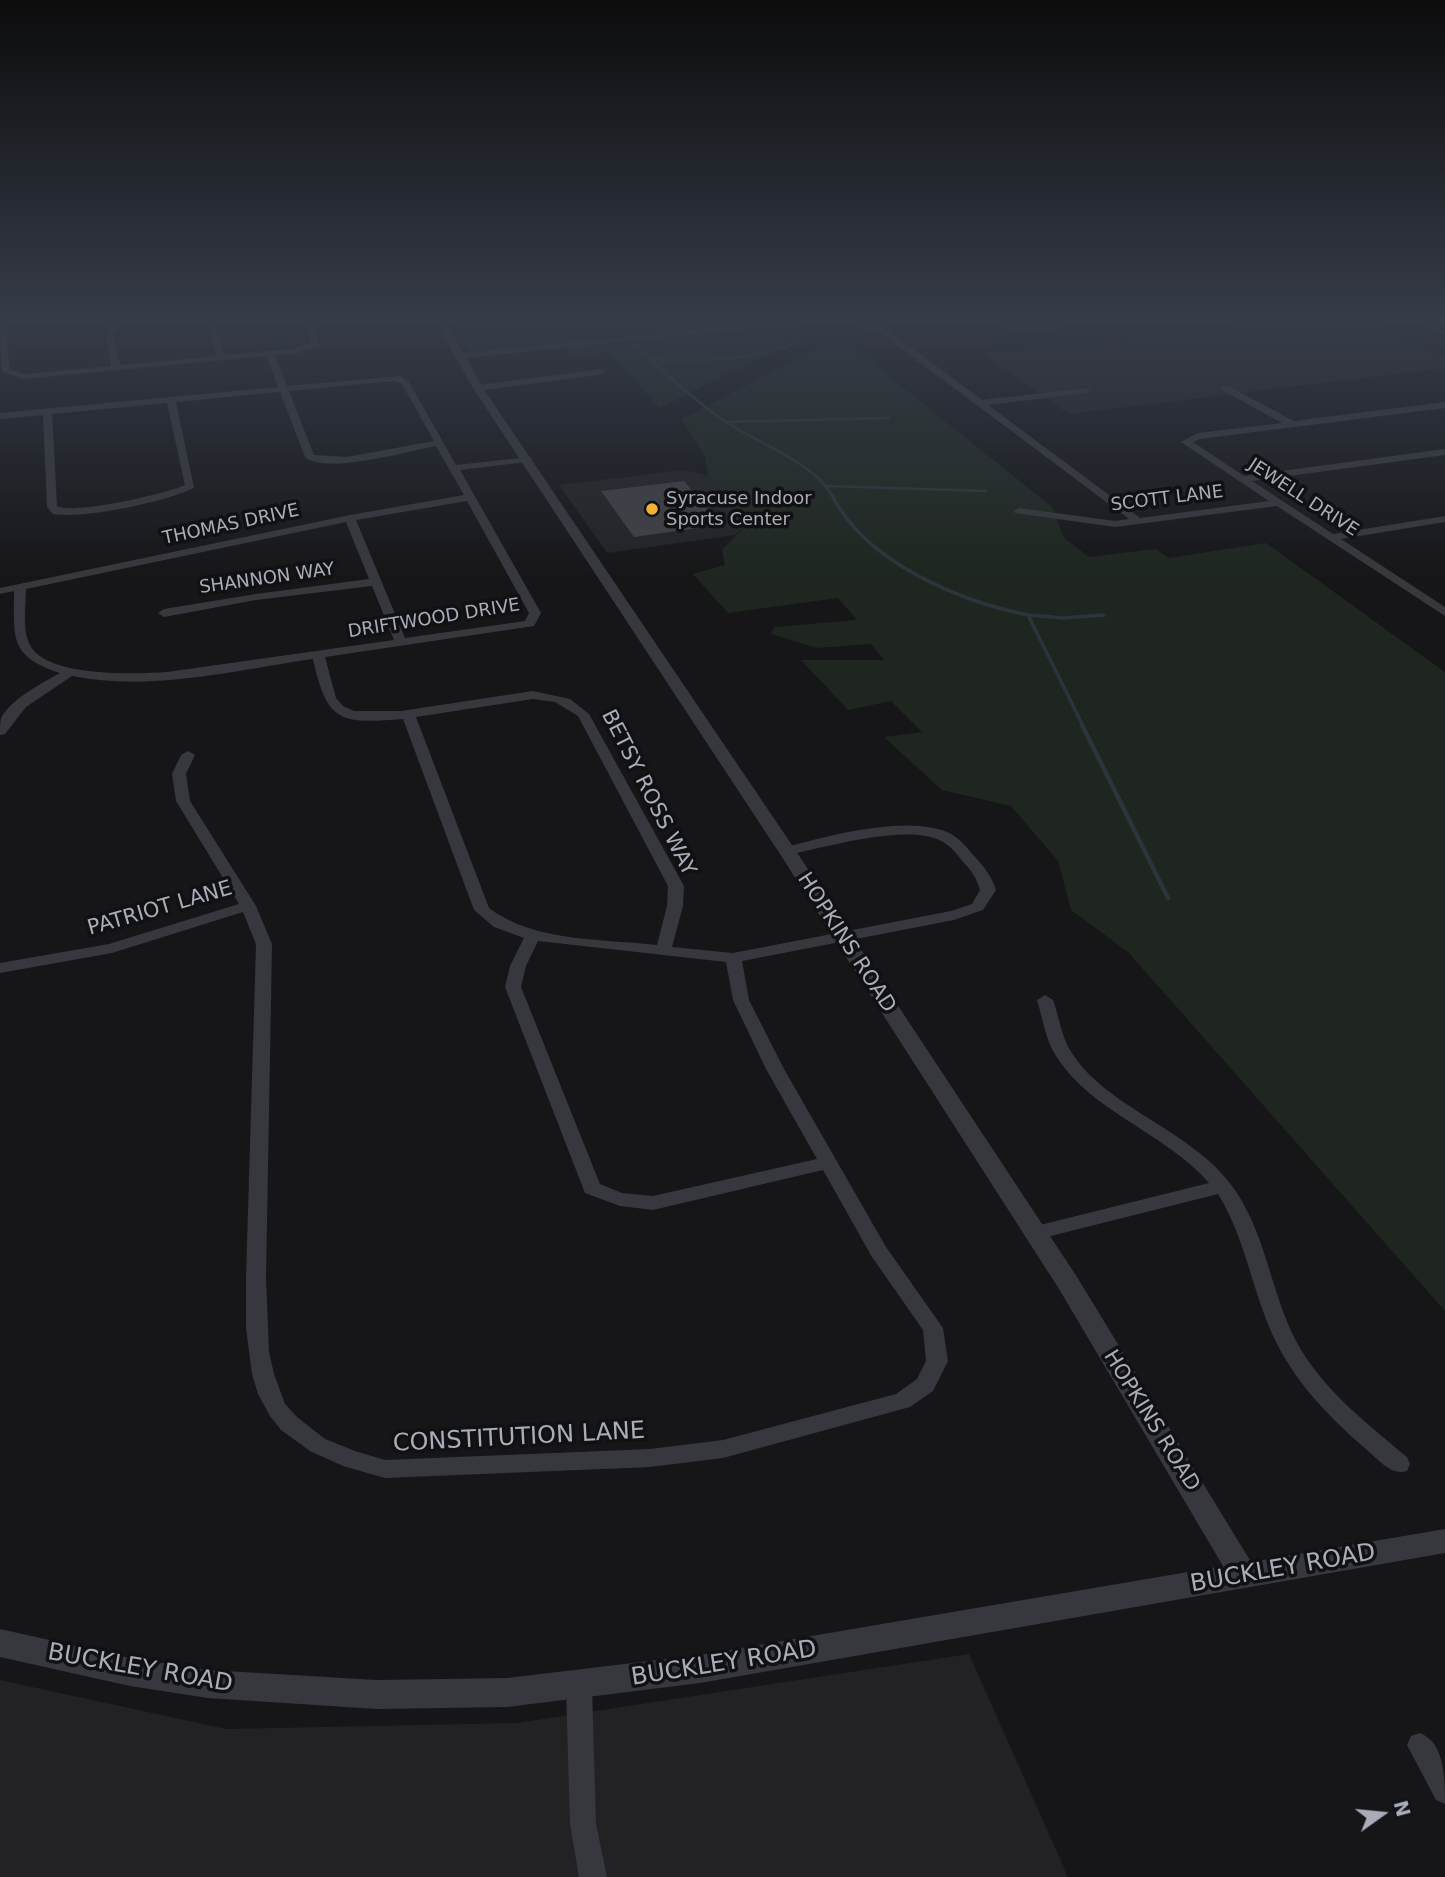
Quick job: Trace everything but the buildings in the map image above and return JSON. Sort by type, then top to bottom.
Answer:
[{"type":"street","name":"DRIFTWOOD DRIVE","points":[[0,416],[113,405]]},
{"type":"street","points":[[47,411],[52,507],[57,512],[76,512],[171,494],[190,486],[172,405]]},
{"type":"street","points":[[291,405],[310,457],[314,460],[347,460],[439,443]]},
{"type":"street","name":"DRIFTWOOD DRIVE","points":[[20,587],[20,633],[24,648],[44,663],[70,672],[118,678],[148,677],[401,643],[518,626],[535,619],[535,612],[418,405]]},
{"type":"street","name":"HOPKINS ROAD","points":[[489,405],[787,852],[1035,1233],[1244,1576]]},
{"type":"street","points":[[983,405],[1138,521]]},
{"type":"street","points":[[1256,405],[1292,424]]},
{"type":"street","name":"JEWELL DRIVE","points":[[1445,405],[1198,436],[1187,440],[1187,444],[1445,612]]},
{"type":"street","points":[[1241,479],[1445,452]]},
{"type":"street","points":[[451,465],[525,456]]},
{"type":"street","name":"THOMAS DRIVE","points":[[0,591],[349,518],[470,497]]},
{"type":"street","name":"SCOTT LANE","points":[[1018,511],[1106,524],[1278,503]]},
{"type":"street","points":[[349,518],[401,643]]},
{"type":"street","points":[[1331,537],[1445,519]]},
{"type":"street","name":"SHANNON WAY","points":[[164,613],[256,597],[376,582]]},
{"type":"street","name":"BETSY ROSS WAY","points":[[318,654],[331,703],[344,713],[370,717],[408,714],[533,695],[555,697],[570,702],[583,714],[676,886],[675,906],[663,951]]},
{"type":"street","points":[[0,731],[10,714],[29,698],[70,672]]},
{"type":"street","points":[[408,714],[482,910],[500,924],[533,936],[733,958],[970,910],[984,902],[988,890],[986,881],[954,842],[941,835],[919,831],[888,833],[787,852]]},
{"type":"street","name":"CONSTITUTION LANE","points":[[188,755],[179,774],[183,801],[248,906],[264,944],[256,1308],[260,1350],[269,1394],[288,1422],[317,1444],[347,1461],[385,1469],[650,1458],[723,1449],[902,1401],[925,1385],[937,1361],[933,1328],[879,1252],[775,1069],[741,1000],[733,958]]},
{"type":"street","name":"PATRIOT LANE","points":[[0,968],[112,948],[248,906]]},
{"type":"street","points":[[533,936],[518,965],[513,987],[592,1188],[620,1199],[653,1203],[828,1163]]},
{"type":"street","points":[[1045,1000],[1058,1043],[1082,1077],[1160,1133],[1222,1186],[1254,1248],[1287,1343],[1311,1381],[1347,1419],[1399,1464]]},
{"type":"street","points":[[1035,1233],[1222,1186]]},
{"type":"street","name":"BUCKLEY ROAD","points":[[0,1643],[130,1672],[207,1684],[371,1694],[479,1694],[579,1686],[700,1669],[1445,1541]]},
{"type":"street","points":[[579,1686],[583,1824],[593,1877]]},
{"type":"street","points":[[1420,1745],[1445,1791]]},
{"type":"shaded area","points":[[709,405],[924,405],[1052,507],[1064,538],[1089,557],[1155,549],[1169,558],[1266,543],[1445,672],[1445,1311],[1128,952],[1071,910],[1058,861],[1011,806],[942,790],[884,737],[922,732],[891,701],[848,710],[801,660],[884,660],[871,644],[817,648],[771,634],[774,627],[857,620],[838,598],[728,613],[693,574],[725,565],[722,550],[748,523],[708,476],[705,456],[681,419]]},
{"type":"shaded area","points":[[1056,405],[1146,405],[1069,414]]},
{"type":"shaded area","points":[[683,470],[708,476],[748,523],[735,535],[607,553],[559,485]]},
{"type":"shaded area","points":[[969,1654],[1068,1877],[0,1877],[0,1680],[226,1729],[517,1723]]},
{"type":"waterway","points":[[702,405],[726,422]]},
{"type":"waterway","points":[[726,422],[889,418]]},
{"type":"waterway","points":[[726,422],[813,473],[833,497]]},
{"type":"waterway","points":[[827,486],[986,491]]},
{"type":"waterway","points":[[832,495],[847,519],[867,540],[916,575],[973,600],[1028,615]]},
{"type":"waterway","points":[[1028,615],[1063,618],[1104,615]]},
{"type":"waterway","points":[[1028,615],[1083,726]]},
{"type":"waterway","points":[[1082,725],[1168,898]]},
{"type":"place","name":"Syracuse Indoor Sports Center","points":[[652,509]]}]
